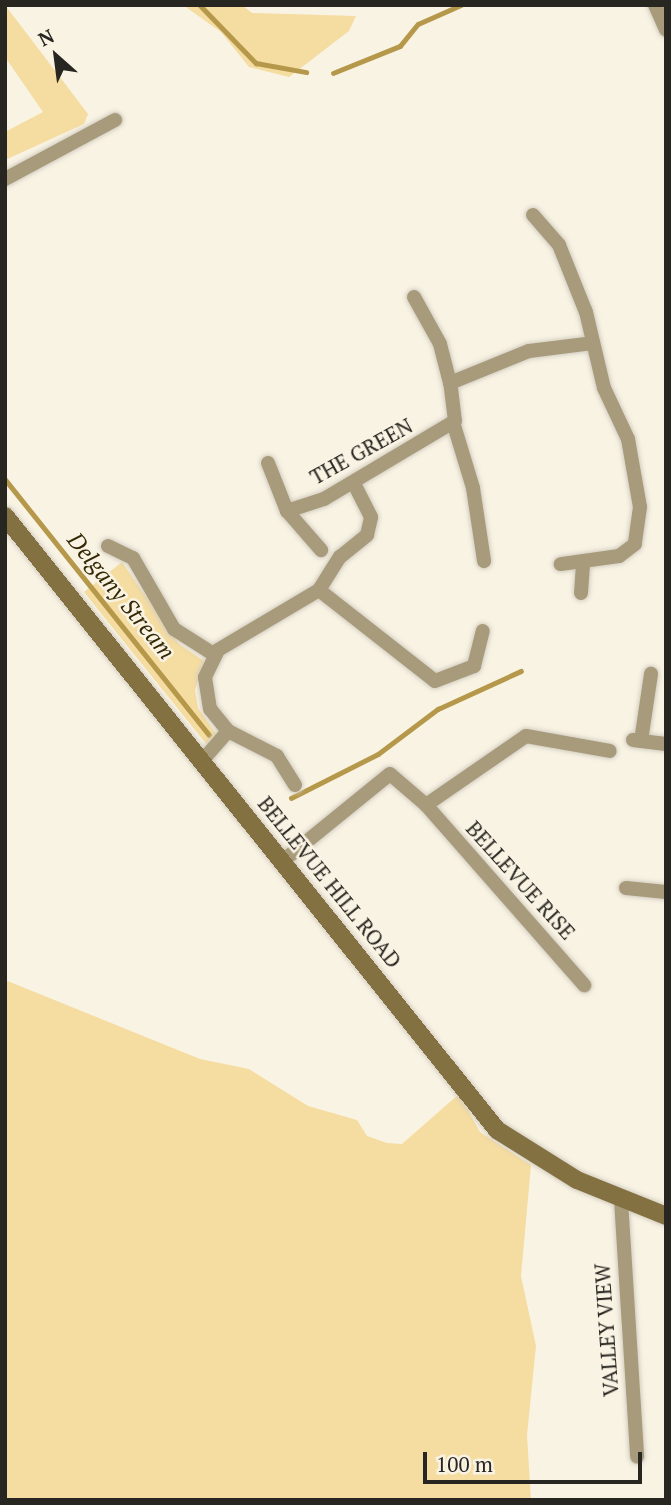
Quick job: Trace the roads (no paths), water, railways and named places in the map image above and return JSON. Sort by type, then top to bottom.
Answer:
[{"type":"street","points":[[655,5],[666,30]]},
{"type":"street","points":[[5,179],[115,120]]},
{"type":"street","points":[[533,215],[559,245],[628,439],[641,526],[635,544],[619,556],[583,564],[561,564]]},
{"type":"street","points":[[414,297],[440,344],[450,383],[453,422],[473,488],[484,561]]},
{"type":"street","points":[[450,383],[518,354],[593,343]]},
{"type":"street","name":"THE GREEN","points":[[287,511],[353,482],[453,422]]},
{"type":"street","points":[[268,463],[287,511],[321,550]]},
{"type":"street","points":[[295,785],[277,756],[228,731],[205,695],[215,655],[250,626],[319,590],[340,556],[366,534],[371,517],[353,482]]},
{"type":"street","name":"BELLEVUE HILL ROAD","points":[[5,516],[284,860],[497,1130],[525,1151],[621,1200],[666,1216]]},
{"type":"street","points":[[108,546],[133,558],[174,629],[215,655]]},
{"type":"street","points":[[581,593],[583,564]]},
{"type":"street","points":[[319,590],[350,620],[435,681],[474,666],[483,631]]},
{"type":"street","points":[[651,674],[636,741],[666,744]]},
{"type":"street","points":[[202,761],[228,731]]},
{"type":"street","points":[[426,805],[526,736],[610,751]]},
{"type":"street","name":"BELLEVUE RISE","points":[[284,860],[390,774],[426,805],[584,985]]},
{"type":"street","points":[[626,888],[666,892]]},
{"type":"street","name":"VALLEY VIEW","points":[[621,1200],[637,1457]]},
{"type":"waterway","points":[[200,5],[256,63],[306,72]]},
{"type":"waterway","points":[[333,73],[400,46],[418,24],[461,5]]},
{"type":"waterway","name":"Delgany Stream","points":[[5,479],[209,735]]},
{"type":"waterway","name":"Delgany Stream","points":[[291,798],[378,754],[438,709],[521,671]]}]
